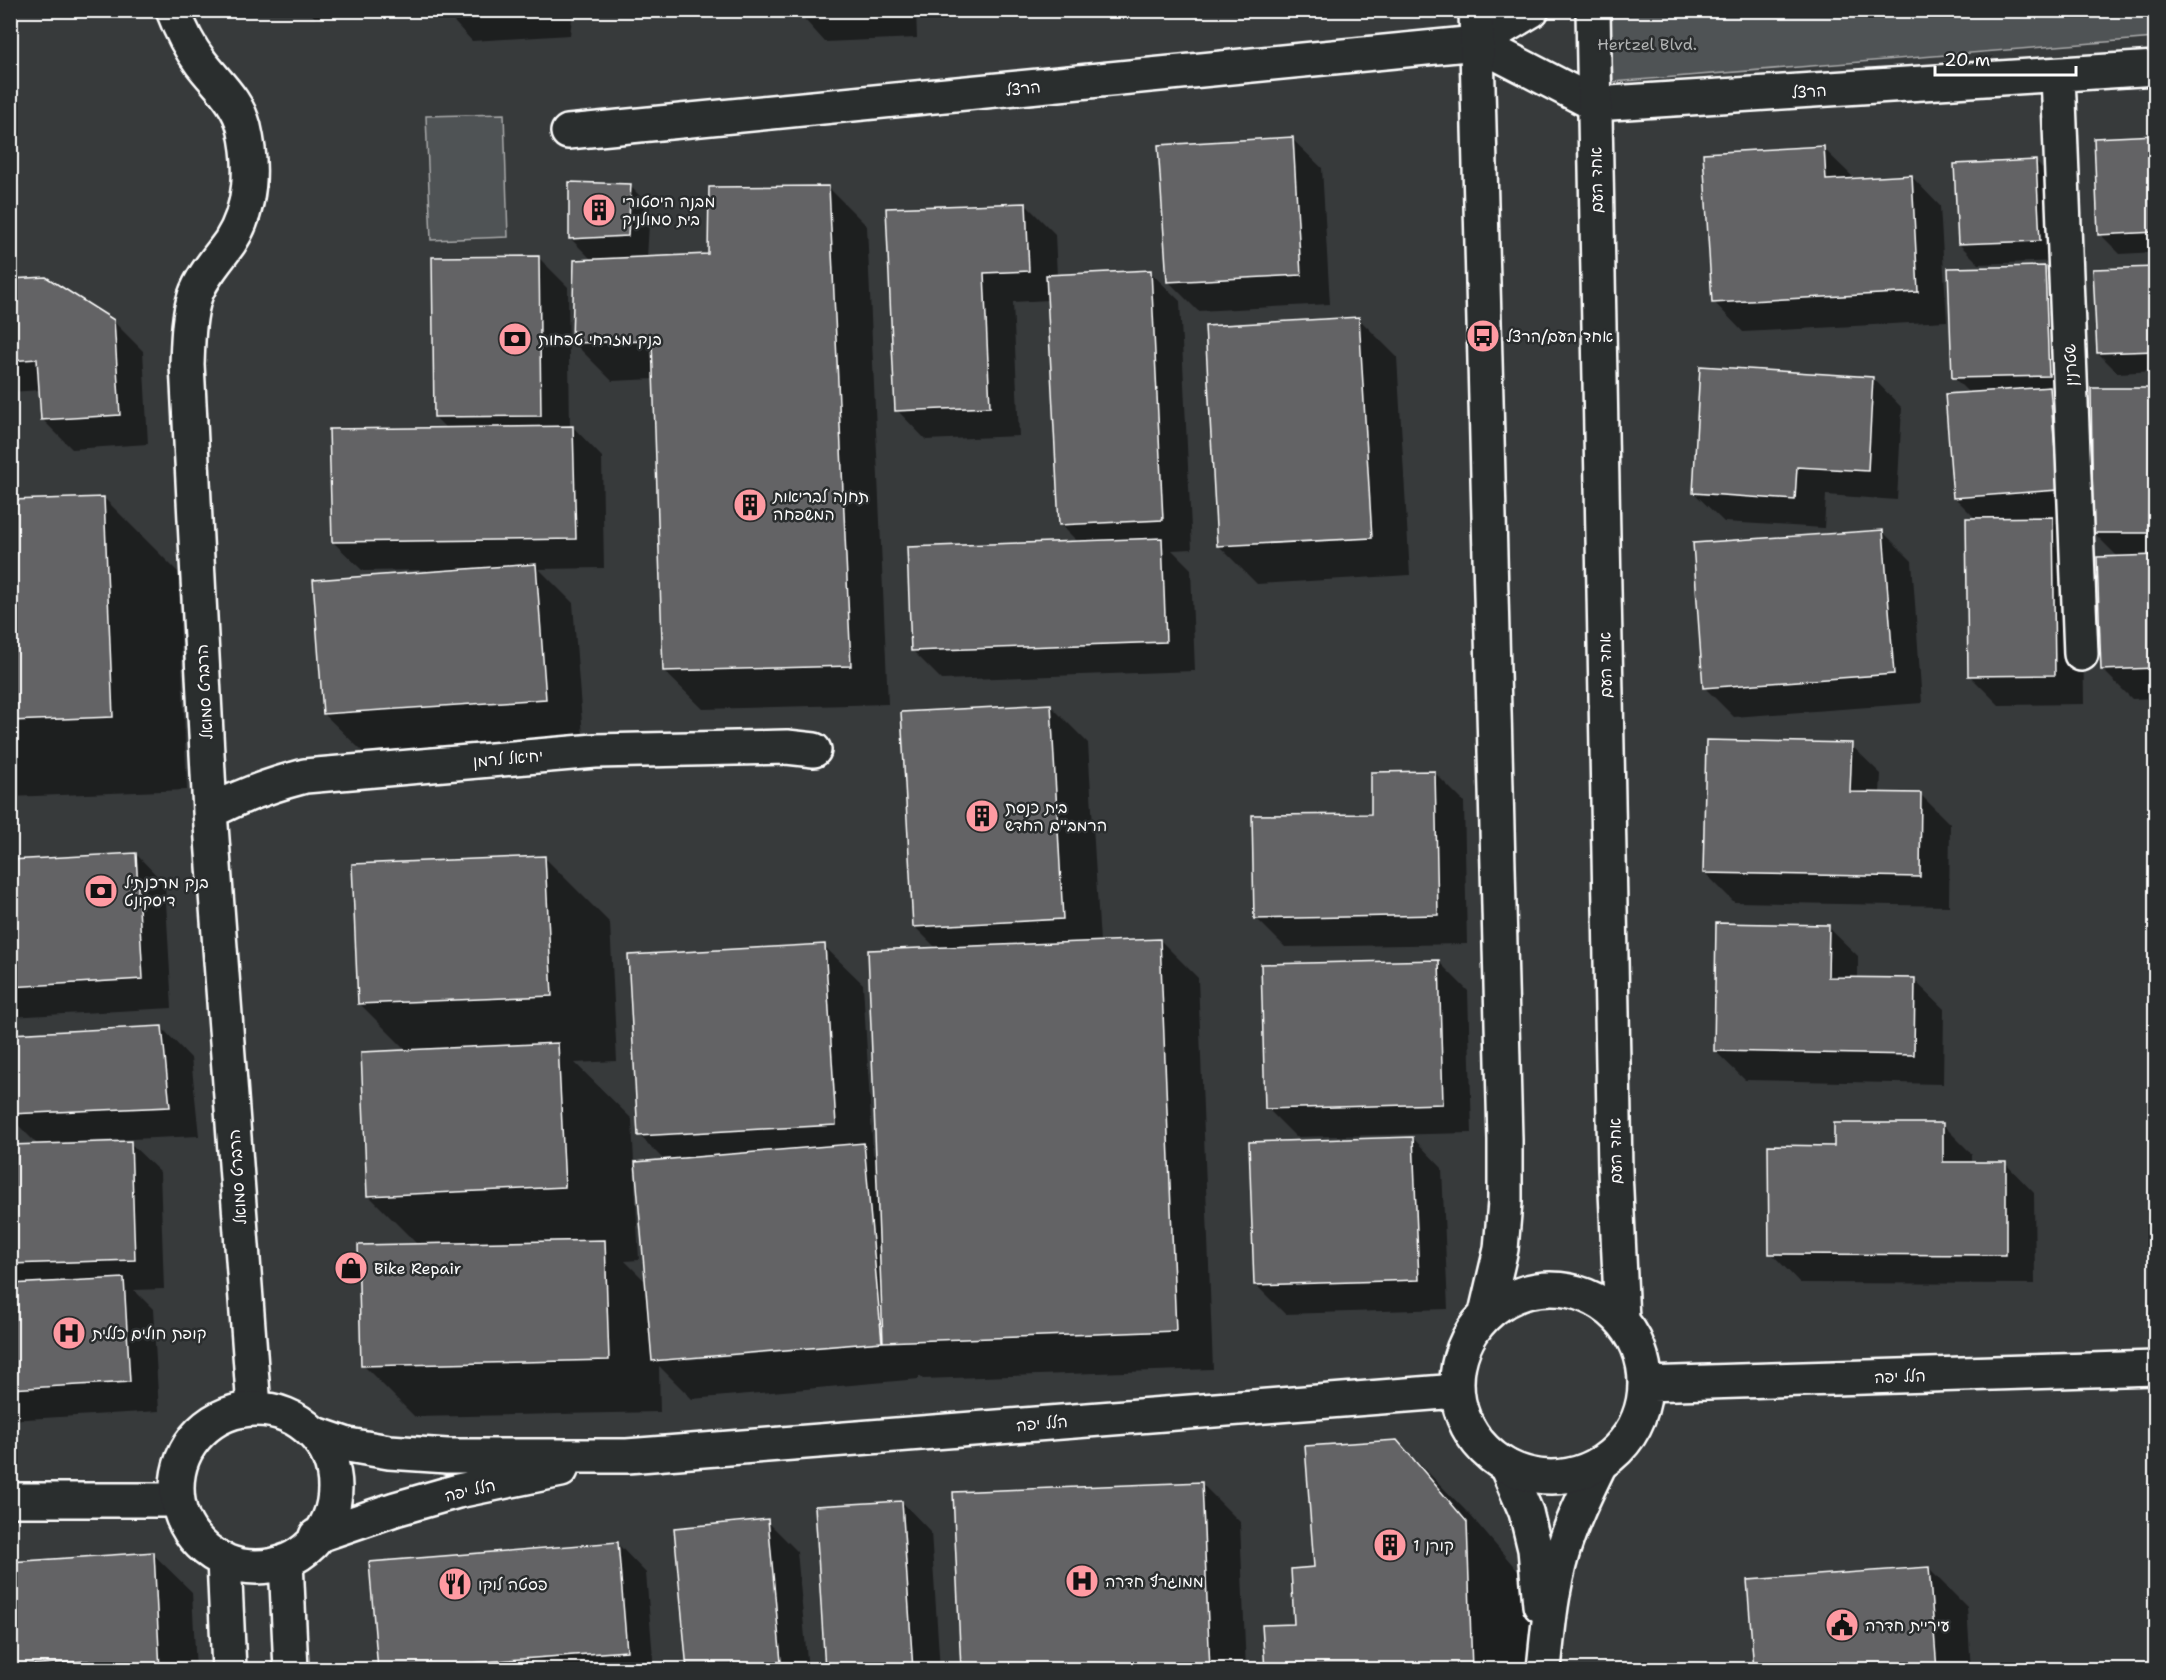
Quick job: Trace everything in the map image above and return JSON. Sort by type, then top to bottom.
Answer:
[{"type":"street","name":"הרברט סמואל","points":[[173,10],[180,29],[200,63],[227,92],[239,112],[251,167],[246,207],[231,240],[211,267],[196,294],[189,332],[187,364],[210,812],[254,1408]]},
{"type":"street","points":[[1476,10],[1505,1140],[1505,1202],[1501,1249],[1486,1313]]},
{"type":"street","name":"הרצל","points":[[568,132],[1477,44],[1532,10]]},
{"type":"street","name":"אחד העם","points":[[1593,10],[1615,1158],[1622,1320]]},
{"type":"street","points":[[1477,44],[1595,104]]},
{"type":"street","name":"הרצל","points":[[1595,104],[2156,68]]},
{"type":"street","name":"שטרנין","points":[[2058,75],[2081,654]]},
{"type":"street","name":"יחיאל לרמן","points":[[210,812],[241,795],[305,776],[595,751],[787,747],[814,750]]},
{"type":"street","points":[[1555,1288],[1580,1293],[1602,1304],[1622,1320],[1634,1340],[1642,1361],[1645,1384],[1642,1407],[1633,1429],[1619,1449],[1600,1464],[1578,1474],[1553,1478],[1529,1475],[1506,1466],[1475,1440],[1465,1422],[1459,1403],[1458,1363],[1464,1345],[1486,1313],[1507,1299],[1530,1290],[1555,1288]]},
{"type":"street","name":"הלל יפה","points":[[1645,1384],[2156,1368]]},
{"type":"street","name":"הלל יפה","points":[[313,1433],[348,1445],[388,1452],[447,1456],[627,1456],[1457,1391]]},
{"type":"street","points":[[254,1408],[276,1411],[296,1419],[313,1433],[326,1451],[334,1476],[333,1501],[325,1526],[309,1547],[286,1561],[265,1566],[244,1566],[224,1560],[202,1545],[186,1525],[177,1500],[178,1473],[187,1448],[205,1427],[228,1413],[254,1408]]},
{"type":"street","name":"הלל יפה","points":[[316,1536],[395,1509],[458,1491],[627,1456]]},
{"type":"street","points":[[1544,1669],[1551,1604],[1562,1553],[1600,1464]]},
{"type":"street","points":[[1506,1466],[1526,1512],[1535,1549],[1544,1669]]},
{"type":"street","points":[[10,1500],[177,1500]]},
{"type":"street","points":[[224,1560],[229,1670]]},
{"type":"street","points":[[286,1561],[291,1670]]},
{"type":"green space","name":"Hertzel Blvd.","points":[[1610,11],[2155,11],[2155,38],[1613,82]]},
{"type":"green space","points":[[504,114],[508,237],[431,240],[426,116]]},
{"type":"building","points":[[794,10],[861,10],[794,13]]},
{"type":"building","points":[[2156,135],[2156,232],[2098,235],[2094,138]]},
{"type":"building","points":[[1293,137],[1301,275],[1167,282],[1158,145]]},
{"type":"building","points":[[1824,146],[1826,180],[1912,175],[1918,292],[1712,303],[1703,153]]},
{"type":"building","points":[[2036,160],[2040,241],[1958,244],[1954,164]]},
{"type":"building","name":"מבנה היסטורי בית סמולניק","points":[[569,182],[631,184],[628,236],[569,239]]},
{"type":"building","name":"תחנה לבריאות המשפחה","points":[[829,186],[851,666],[663,671],[652,341],[572,343],[574,260],[708,254],[709,187]]},
{"type":"building","points":[[1026,203],[1029,271],[984,273],[990,407],[895,411],[886,208]]},
{"type":"building","points":[[539,256],[541,416],[434,417],[432,257]]},
{"type":"building","points":[[2045,266],[2049,376],[1952,378],[1948,268]]},
{"type":"building","points":[[2156,267],[2156,351],[2097,353],[2093,269]]},
{"type":"building","points":[[1151,270],[1163,520],[1059,525],[1046,275]]},
{"type":"building","points":[[46,277],[114,320],[120,415],[41,420],[37,359],[10,361],[10,279]]},
{"type":"building","points":[[1359,317],[1372,538],[1217,546],[1205,326]]},
{"type":"building","points":[[1700,366],[1873,377],[1868,471],[1797,467],[1795,500],[1693,493]]},
{"type":"building","points":[[2050,387],[2058,490],[1953,498],[1945,394]]},
{"type":"building","points":[[2091,388],[2156,388],[2156,533],[2093,533]]},
{"type":"building","points":[[573,426],[576,539],[332,542],[329,429]]},
{"type":"building","points":[[104,497],[113,717],[10,721],[10,500]]},
{"type":"building","points":[[2053,517],[2055,675],[1968,676],[1966,518]]},
{"type":"building","points":[[1883,530],[1894,674],[1703,688],[1693,543]]},
{"type":"building","points":[[1162,538],[1166,642],[911,651],[907,547]]},
{"type":"building","points":[[2156,555],[2156,668],[2101,670],[2097,557]]},
{"type":"building","points":[[536,564],[546,699],[323,714],[313,580]]},
{"type":"building","name":"בית כנסת הרמב\"ם החדש","points":[[1051,704],[1063,919],[913,927],[901,712]]},
{"type":"building","points":[[1706,740],[1852,743],[1850,792],[1921,793],[1920,877],[1703,873]]},
{"type":"building","points":[[1435,771],[1438,915],[1254,919],[1252,815],[1371,814],[1371,772]]},
{"type":"building","points":[[136,853],[143,979],[10,987],[10,860]]},
{"type":"building","points":[[545,856],[552,996],[358,1004],[352,864]]},
{"type":"building","points":[[1716,923],[1829,925],[1828,977],[1915,978],[1914,1055],[1714,1051]]},
{"type":"building","points":[[1160,939],[1176,1331],[883,1342],[868,950]]},
{"type":"building","points":[[825,944],[836,1125],[638,1136],[628,955]]},
{"type":"building","points":[[1439,960],[1443,1104],[1265,1109],[1261,964]]},
{"type":"building","points":[[162,1026],[170,1107],[10,1114],[10,1034]]},
{"type":"building","points":[[558,1043],[565,1187],[367,1196],[361,1052]]},
{"type":"building","points":[[1834,1123],[1943,1123],[1943,1162],[2006,1162],[2006,1255],[1769,1254],[1768,1145],[1834,1146]]},
{"type":"building","points":[[1413,1137],[1419,1280],[1254,1285],[1249,1142]]},
{"type":"building","points":[[131,1141],[135,1260],[10,1264],[10,1145]]},
{"type":"building","points":[[864,1143],[882,1342],[652,1361],[635,1162]]},
{"type":"building","points":[[605,1240],[609,1360],[361,1366],[358,1245]]},
{"type":"building","name":"קופת חולים כללית","points":[[124,1278],[130,1382],[10,1389],[10,1284]]},
{"type":"building","name":"קורן 1","points":[[1397,1440],[1467,1522],[1472,1670],[1265,1670],[1262,1625],[1294,1624],[1291,1569],[1314,1567],[1305,1446]]},
{"type":"building","name":"ממוגרף חדרה","points":[[1202,1482],[1210,1670],[961,1670],[953,1492]]},
{"type":"building","points":[[902,1501],[913,1670],[825,1670],[815,1506]]},
{"type":"building","points":[[768,1519],[781,1662],[687,1670],[674,1528]]},
{"type":"building","points":[[618,1542],[627,1651],[378,1670],[369,1562]]},
{"type":"building","points":[[154,1552],[160,1670],[89,1670],[88,1661],[10,1666],[10,1562]]},
{"type":"building","name":"עיריית חדרה","points":[[1929,1567],[1937,1670],[1754,1670],[1747,1580]]},
{"type":"place","name":"מבנה היסטורי בית סמולניק","points":[[599,210]]},
{"type":"place","name":"אחד העם/הרצל","points":[[1483,336]]},
{"type":"place","name":"בנק מזרחי טפחות","points":[[515,339]]},
{"type":"place","name":"תחנה לבריאות המשפחה","points":[[750,505]]},
{"type":"place","name":"בית כנסת הרמב\"ם החדש","points":[[982,816]]},
{"type":"place","name":"בנק מרכנתיל דיסקונט","points":[[101,891]]},
{"type":"place","name":"Bike Repair","points":[[351,1268]]},
{"type":"place","name":"קופת חולים כללית","points":[[69,1333]]},
{"type":"place","name":"קורן 1","points":[[1390,1545]]},
{"type":"place","name":"ממוגרף חדרה","points":[[1082,1581]]},
{"type":"place","name":"פסטה לוקו","points":[[455,1584]]},
{"type":"place","name":"עיריית חדרה","points":[[1842,1625]]}]
